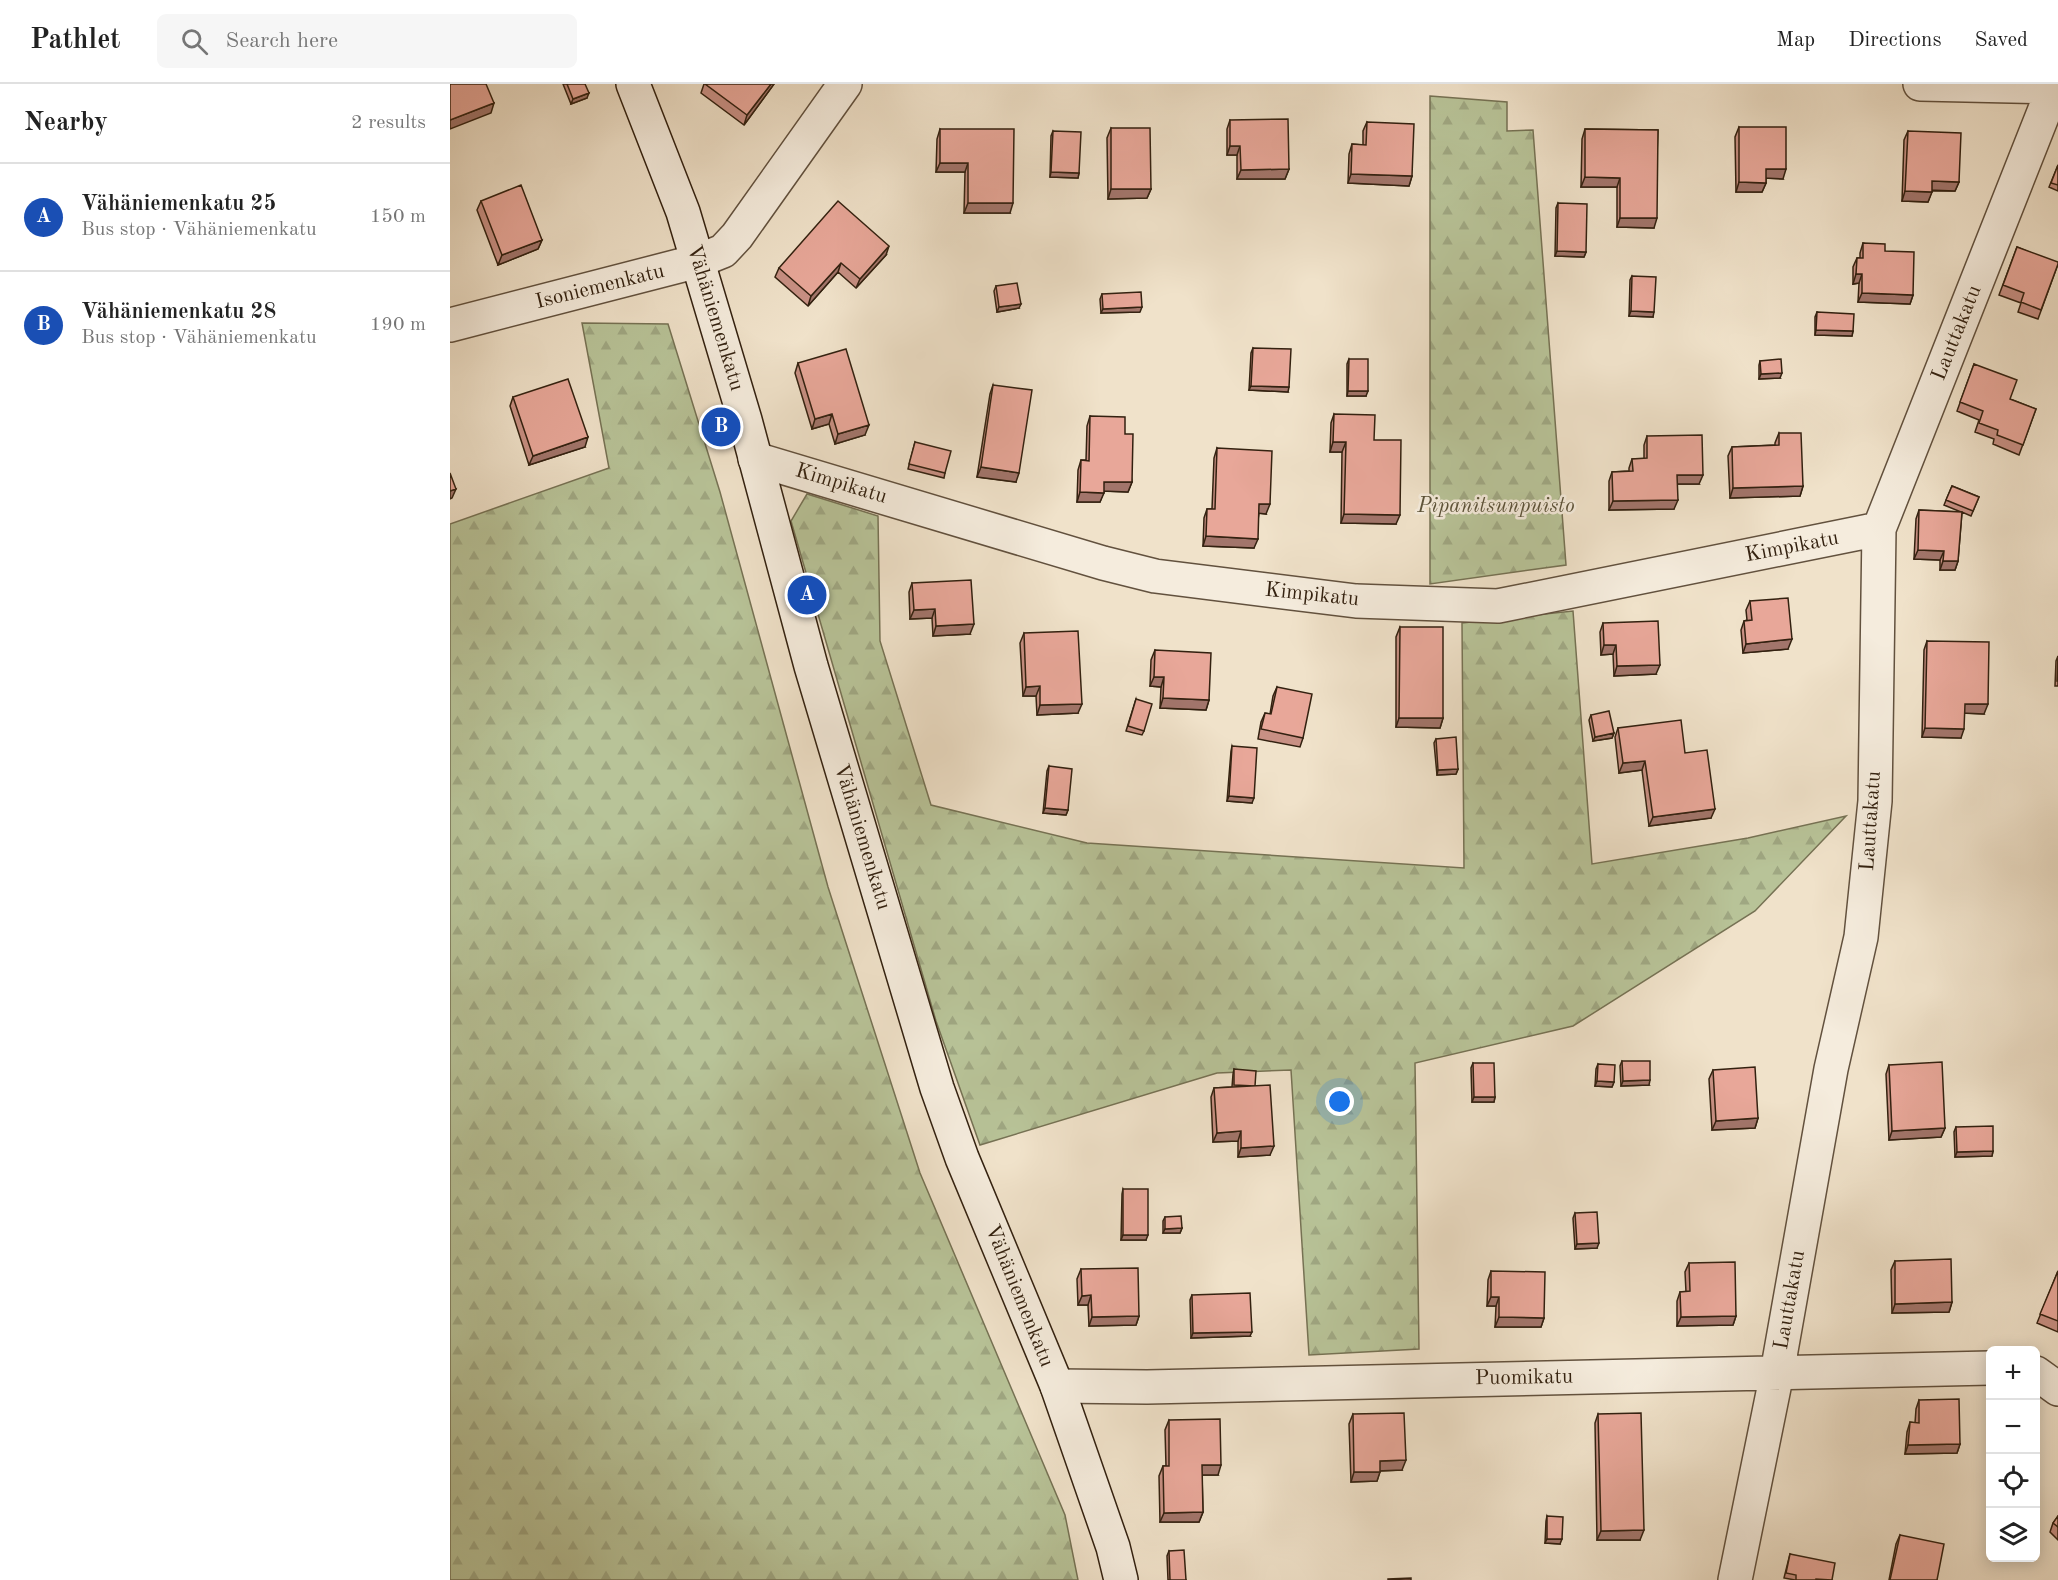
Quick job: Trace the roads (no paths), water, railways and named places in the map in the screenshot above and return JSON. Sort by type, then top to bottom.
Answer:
[{"type":"street","name":"Vähäniemenkatu","points":[[633,84],[683,212],[698,261],[811,666],[937,1088],[962,1158],[1057,1386],[1121,1580]]},
{"type":"street","name":"Isoniemenkatu","points":[[450,325],[698,261],[723,251],[737,236],[845,84]]},
{"type":"street","points":[[1920,84],[2055,87]]},
{"type":"street","name":"Lauttakatu","points":[[1735,1580],[1777,1373],[1831,1069],[1861,937],[1875,801],[1879,529],[2055,87]]},
{"type":"street","name":"Kimpikatu","points":[[755,459],[1135,571],[1246,588],[1356,601],[1498,606],[1879,529]]},
{"type":"street","name":"Puomikatu","points":[[1057,1386],[1147,1387],[1986,1368]]},
{"type":"street","points":[[2040,1376],[2058,1389]]},
{"type":"place","name":"Vähäniemenkatu 28","points":[[721,427]]},
{"type":"place","name":"Vähäniemenkatu 25","points":[[807,595]]},
{"type":"park label","name":"Pipanitsunpuisto","points":[[1496,506]]}]
